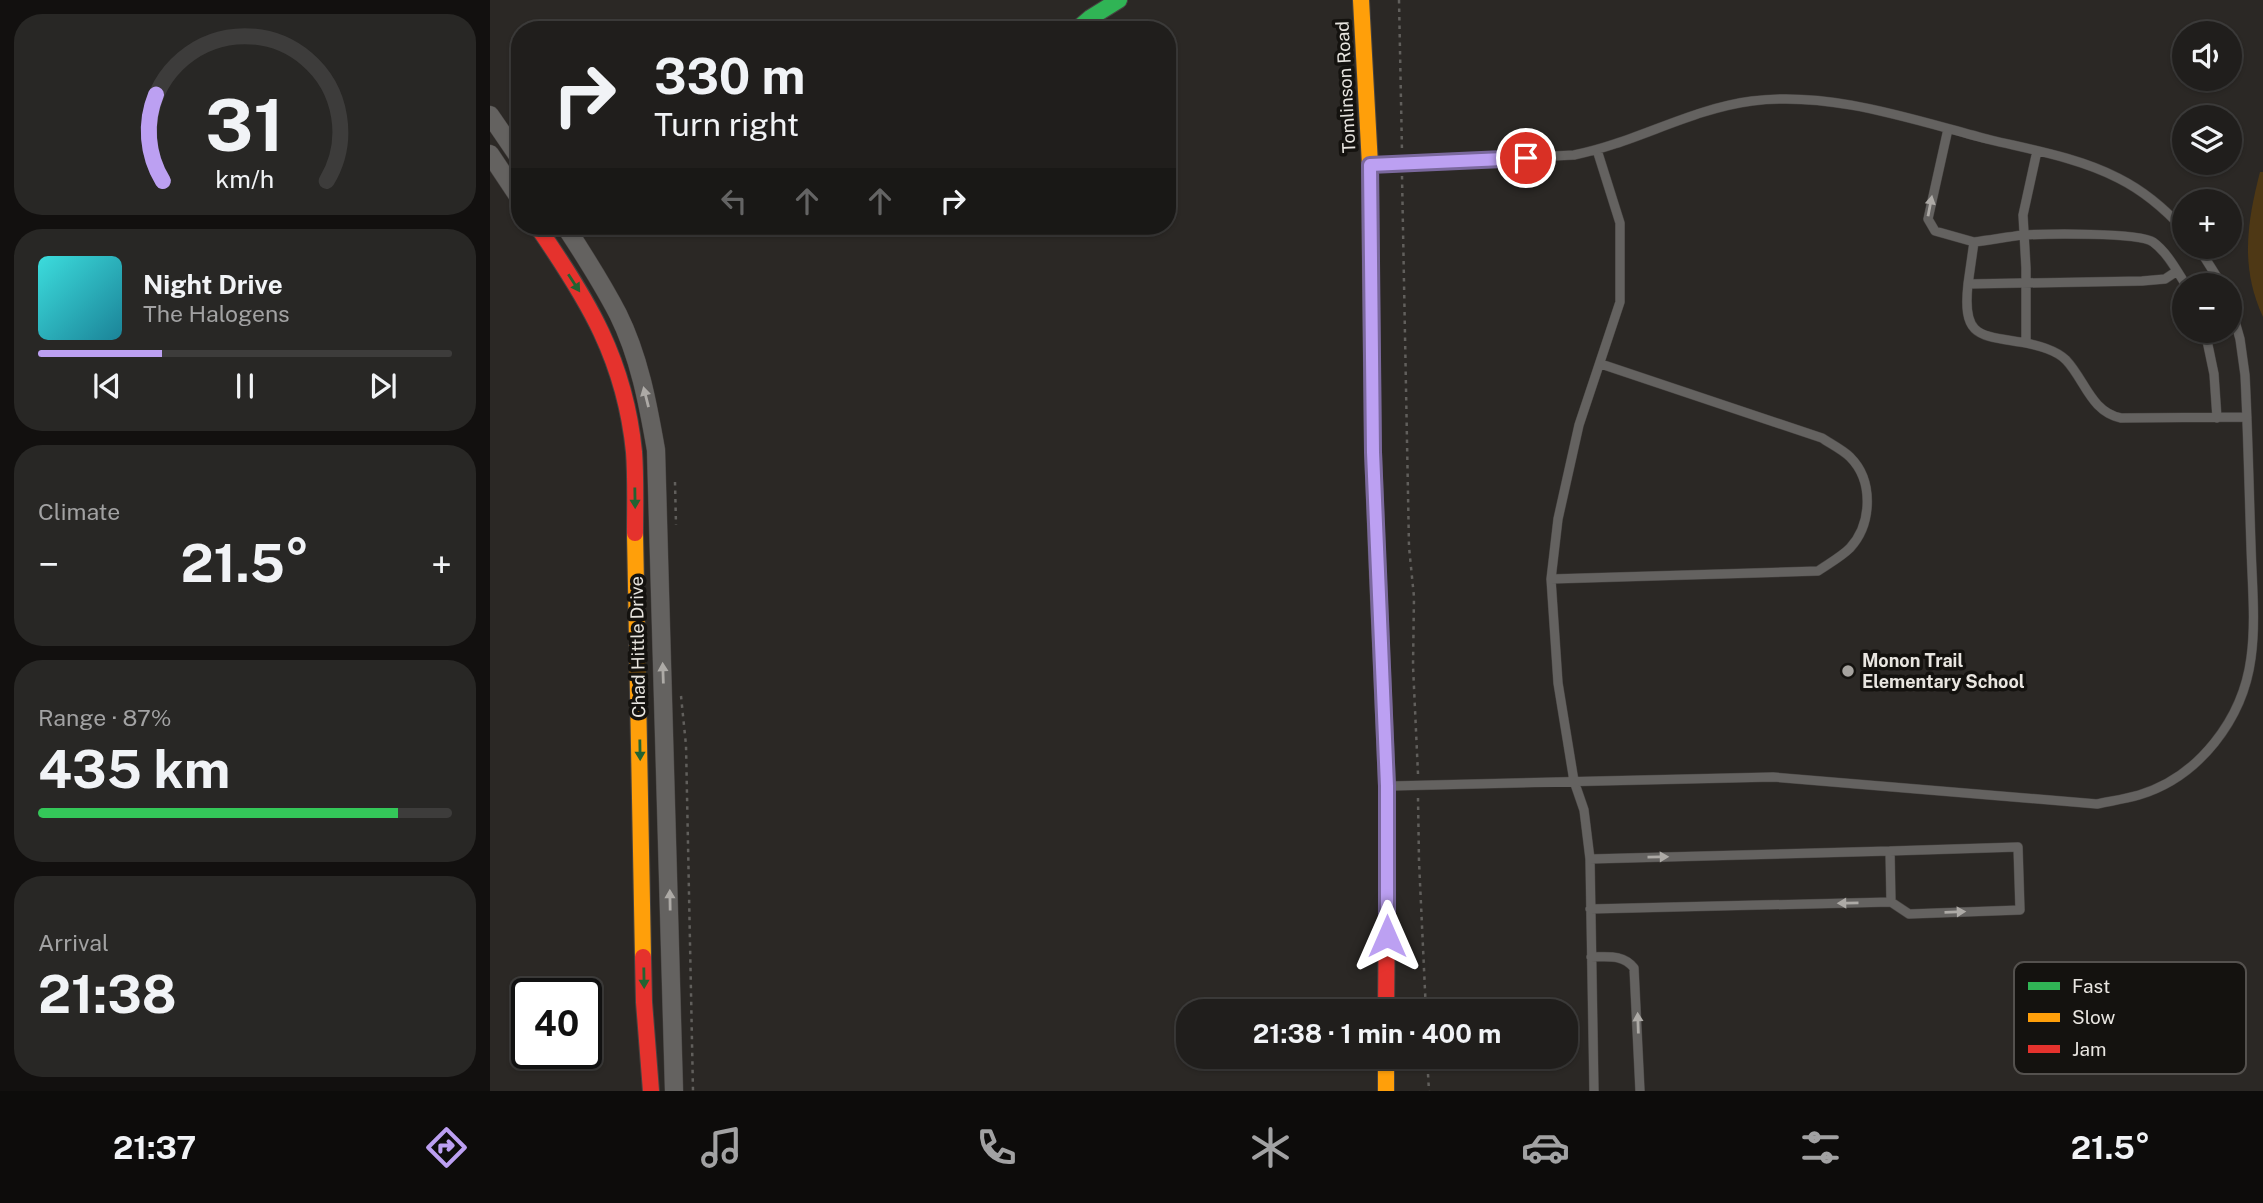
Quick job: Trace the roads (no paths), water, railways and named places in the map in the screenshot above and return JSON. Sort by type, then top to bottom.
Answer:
[{"type":"street","points":[[1086,21],[1119,0]]},
{"type":"street","name":"Tomlinson Road","points":[[1361,0],[1370,165],[1373,452],[1387,786],[1386,999]]},
{"type":"street","points":[[490,115],[511,146]]},
{"type":"street","points":[[490,154],[511,186]]},
{"type":"street","name":"Chad Hittle Drive","points":[[543,235],[589,305],[602,334],[617,372],[629,415],[634,453],[644,1002],[651,1091]]},
{"type":"street","name":"Chad Hittle Drive","points":[[571,235],[594,270],[619,317],[635,357],[648,403],[656,450],[674,1091]]},
{"type":"street","points":[[1386,1069],[1386,1091]]},
{"type":"lane","points":[[1370,165],[1550,157],[1597,150],[1710,110],[1767,100],[1811,100],[1851,105],[2037,151],[2117,177],[2172,218]]},
{"type":"lane","points":[[1948,129],[1928,219],[1935,231],[1974,242],[2024,235],[2134,237],[2151,240],[2168,257],[2177,271],[2165,279],[2154,280],[1968,284]]},
{"type":"lane","points":[[1594,1091],[1590,859],[1584,810],[1574,781],[1558,683],[1551,579],[1558,519],[1576,438],[1620,302],[1620,223],[1597,150]]},
{"type":"lane","points":[[2026,343],[2023,215],[2037,151]]},
{"type":"lane","points":[[1974,242],[1966,303],[1969,322],[1982,336],[2026,343],[2053,351],[2065,359],[2096,403],[2108,415],[2121,418],[2247,417]]},
{"type":"lane","points":[[2208,343],[2214,374],[2217,418]]},
{"type":"lane","points":[[1387,786],[1773,778],[2097,804],[2157,788],[2192,766],[2208,750],[2234,714],[2246,685],[2253,634],[2247,417],[2240,343]]},
{"type":"lane","points":[[1551,579],[1818,571],[1849,549],[1864,528],[1867,494],[1862,475],[1850,457],[1822,438],[1601,364]]},
{"type":"lane","points":[[1590,859],[2018,846],[2020,910],[1909,914],[1891,902],[1590,909]]},
{"type":"lane","points":[[1890,851],[1891,902]]},
{"type":"lane","points":[[1591,957],[1622,958],[1634,968],[1637,985],[1640,1091]]},
{"type":"place","name":"Monon Trail Elementary School","points":[[1848,671]]}]
